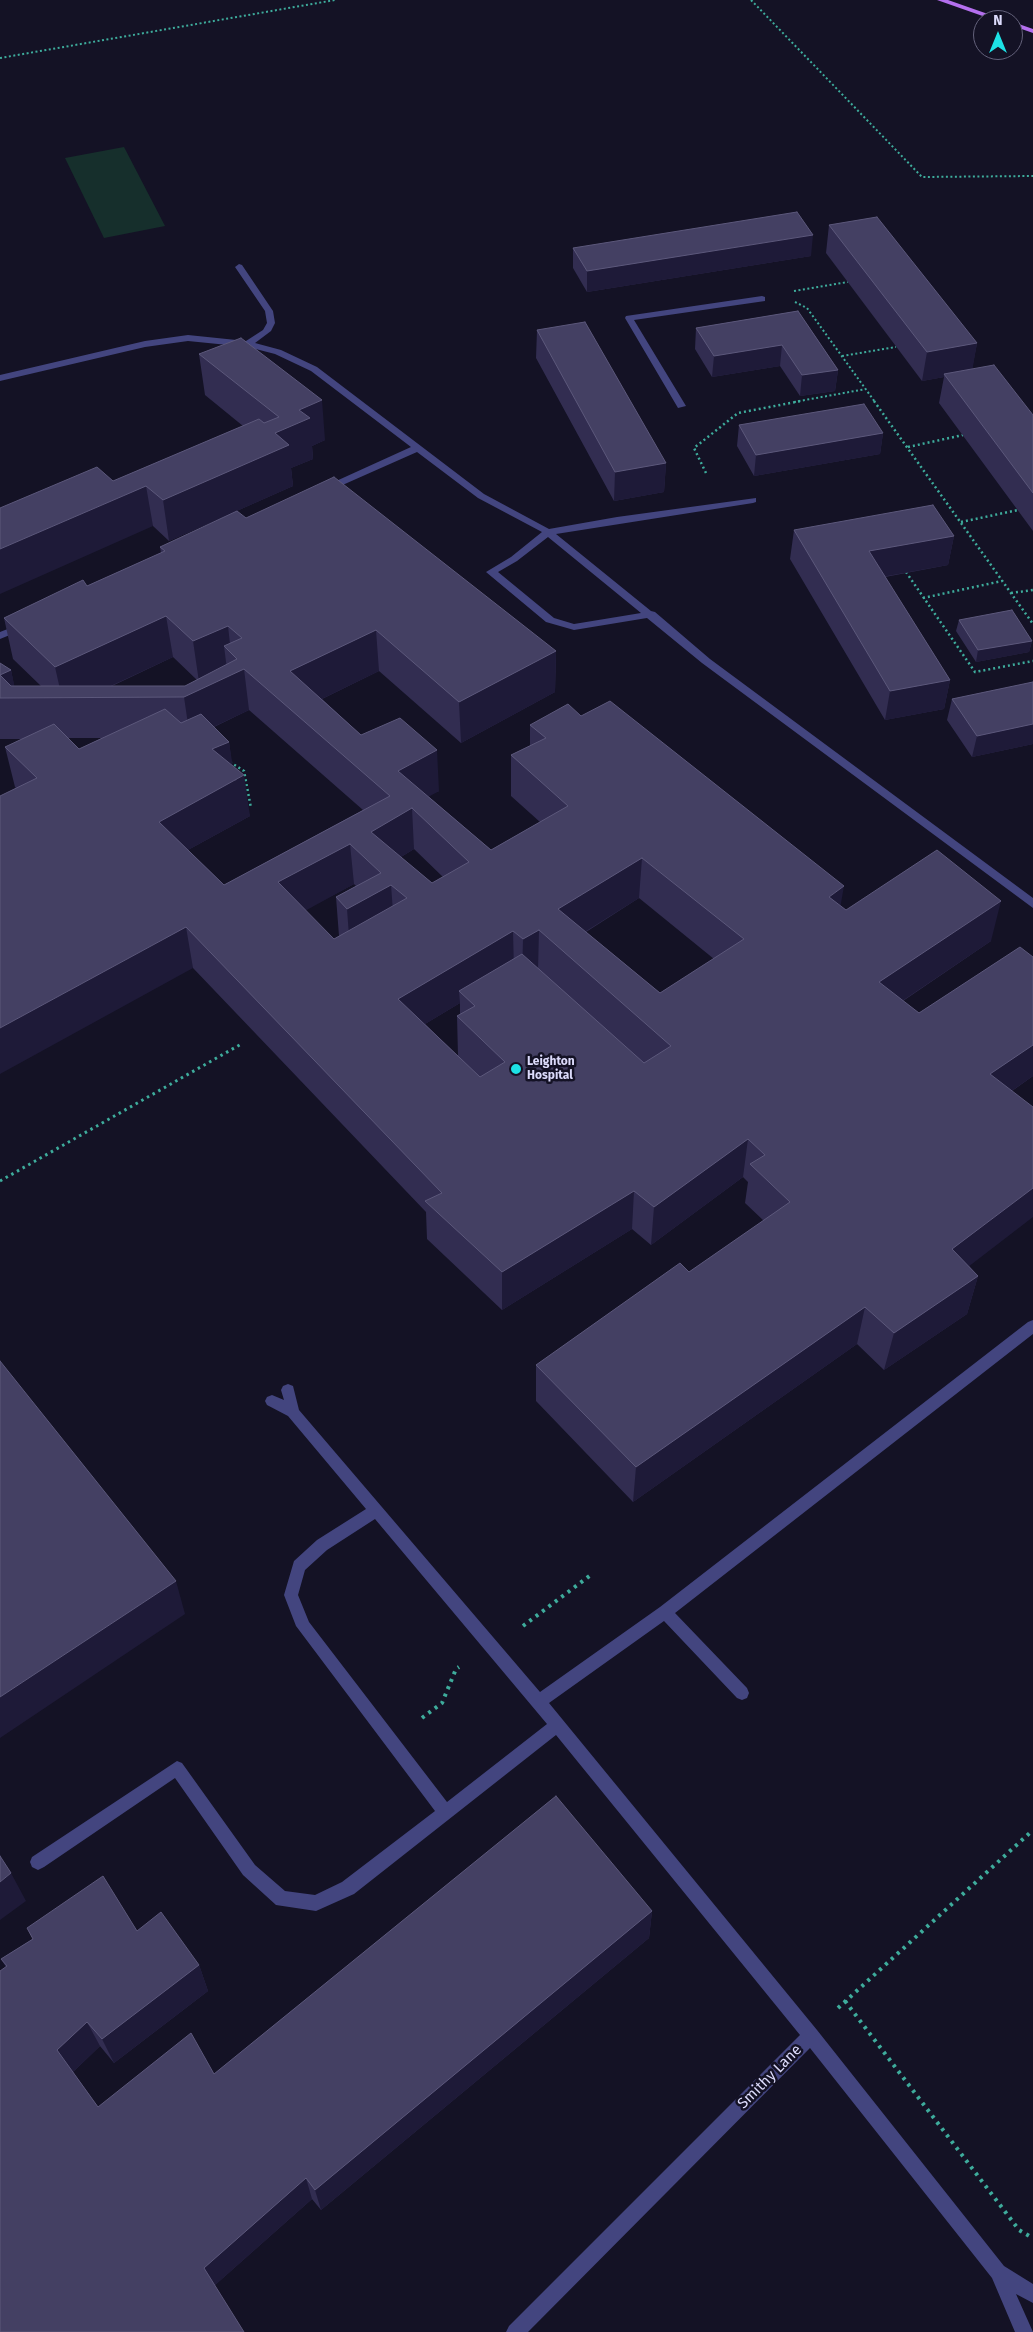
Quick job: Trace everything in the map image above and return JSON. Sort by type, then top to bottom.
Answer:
[{"type":"main road","points":[[941,0],[973,11]]},
{"type":"street","points":[[239,267],[269,311],[271,323],[268,331],[248,344]]},
{"type":"street","points":[[681,406],[629,318],[762,299]]},
{"type":"street","points":[[0,378],[145,344],[188,338],[248,344],[278,352],[314,369],[481,496],[548,532],[706,660],[1033,904]]},
{"type":"street","points":[[317,493],[417,448]]},
{"type":"street","points":[[651,614],[574,627],[550,620],[491,572],[514,559],[548,532],[753,500]]},
{"type":"street","points":[[0,636],[36,620]]},
{"type":"street","points":[[539,1702],[665,1612],[1033,1326]]},
{"type":"street","points":[[288,1390],[293,1412]]},
{"type":"street","points":[[272,1401],[293,1412],[539,1702],[811,2036],[998,2272],[1024,2332]]},
{"type":"street","points":[[376,1510],[322,1545],[299,1566],[291,1596],[303,1626],[445,1812]]},
{"type":"street","points":[[665,1612],[742,1693]]},
{"type":"street","points":[[38,1862],[178,1768],[249,1870],[282,1899],[316,1903],[348,1888],[557,1725]]},
{"type":"street","name":"Smithy Lane","points":[[515,2332],[811,2036]]},
{"type":"street","points":[[998,2272],[1033,2294]]},
{"type":"path","points":[[0,58],[334,0]]},
{"type":"path","points":[[751,0],[922,177],[1033,176]]},
{"type":"path","points":[[790,292],[848,282]]},
{"type":"path","points":[[793,301],[807,308],[1033,624]]},
{"type":"path","points":[[842,356],[896,347]]},
{"type":"path","points":[[721,505],[694,448],[738,413],[866,389]]},
{"type":"path","points":[[908,447],[963,435]]},
{"type":"path","points":[[961,522],[1018,510]]},
{"type":"path","points":[[906,572],[975,672],[1033,661]]},
{"type":"path","points":[[923,598],[1002,581]]},
{"type":"path","points":[[1011,593],[1033,590]]},
{"type":"path","points":[[227,760],[244,770],[251,808]]},
{"type":"path","points":[[0,1181],[243,1042]]},
{"type":"path","name":"Smithy Lane","points":[[811,2036],[845,2001],[1033,1830]]},
{"type":"path","points":[[845,2001],[1019,2230],[1033,2238]]},
{"type":"green space","points":[[124,147],[165,226],[104,238],[65,158]]},
{"type":"building","points":[[797,212],[813,235],[587,271],[573,248]]},
{"type":"building","points":[[877,217],[977,343],[927,352],[829,225]]},
{"type":"building","points":[[798,311],[838,370],[802,375],[782,345],[714,356],[696,328]]},
{"type":"building","points":[[585,322],[666,463],[615,472],[537,330]]},
{"type":"building","points":[[241,338],[322,400],[299,410],[310,418],[275,433],[289,445],[163,500],[146,486],[0,549],[0,508],[97,467],[113,481],[259,419],[264,423],[279,417],[199,354]]},
{"type":"building","points":[[994,365],[1033,415],[1033,493],[944,374]]},
{"type":"building","points":[[864,404],[883,433],[756,455],[739,425]]},
{"type":"building","points":[[334,477],[556,651],[459,702],[376,630],[290,671],[361,735],[400,718],[437,750],[398,771],[491,850],[568,806],[511,755],[546,738],[530,725],[568,704],[581,716],[610,701],[844,886],[829,897],[846,910],[937,850],[1001,901],[879,982],[919,1013],[1020,947],[1033,957],[1033,1045],[990,1074],[1033,1107],[1033,1188],[952,1249],[978,1276],[894,1333],[865,1307],[636,1467],[536,1365],[680,1263],[689,1272],[790,1202],[750,1164],[765,1155],[748,1139],[654,1207],[634,1191],[502,1272],[425,1201],[442,1193],[186,927],[0,1028],[0,796],[37,778],[5,747],[54,724],[79,749],[165,709],[181,723],[201,714],[229,742],[212,749],[244,775],[159,822],[224,885],[390,796],[244,669],[184,697],[0,698],[0,675],[11,686],[185,686],[237,659],[224,646],[242,638],[228,626],[193,641],[166,616],[55,667],[4,618],[83,580],[87,586],[165,551],[160,547],[237,511],[246,518]],"holes":[[[412,808],[469,862],[432,883],[371,832]],[[350,844],[381,873],[336,897],[347,909],[391,885],[407,898],[334,939],[278,882]],[[642,858],[744,939],[660,993],[558,909]],[[539,930],[671,1046],[644,1063],[522,954],[459,991],[475,1006],[457,1016],[505,1062],[480,1077],[398,999],[513,931],[523,939]]]},
{"type":"building","points":[[933,505],[954,536],[869,551],[950,680],[890,691],[794,530]]},
{"type":"building","points":[[1012,610],[1032,641],[978,650],[959,620]]},
{"type":"building","points":[[0,663],[11,670],[0,675]]},
{"type":"building","points":[[1033,682],[1033,724],[977,736],[952,699]]},
{"type":"building","points":[[0,1361],[176,1581],[0,1697]]},
{"type":"building","points":[[556,1796],[652,1911],[315,2190],[306,2178],[204,2268],[244,2332],[0,2332],[0,1971],[7,1966],[1,1959],[33,1939],[27,1928],[103,1876],[137,1931],[161,1912],[199,1965],[102,2039],[87,2022],[57,2050],[98,2107],[191,2033],[214,2074]]},
{"type":"building","points":[[0,1856],[11,1873],[0,1882]]},
{"type":"place","name":"Leighton Hospital","points":[[516,1069]]}]
